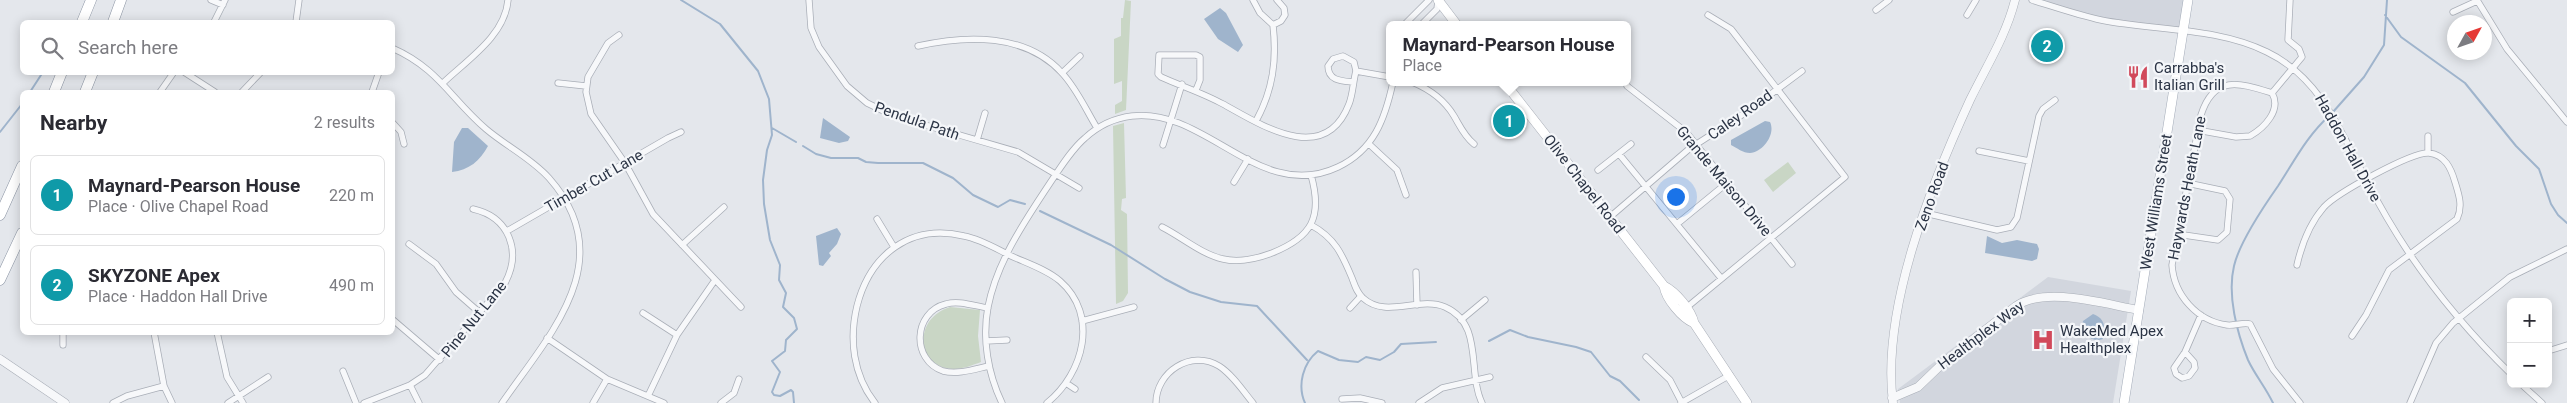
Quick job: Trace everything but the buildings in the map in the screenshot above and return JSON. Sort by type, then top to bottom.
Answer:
[{"type":"highway","points":[[83,20],[91,0]]},
{"type":"highway","points":[[113,20],[121,0]]},
{"type":"highway","points":[[55,90],[61,75]]},
{"type":"highway","points":[[86,90],[92,75]]},
{"type":"highway","points":[[0,215],[20,170]]},
{"type":"highway","points":[[0,280],[20,237]]},
{"type":"main road","points":[[1438,0],[1454,21]]},
{"type":"main road","name":"West Williams Street","points":[[2124,403],[2188,0]]},
{"type":"main road","name":"Olive Chapel Road","points":[[1507,86],[1664,286],[1670,289],[1693,316],[1694,323],[1747,403]]},
{"type":"main road","name":"Olive Chapel Road","points":[[1664,286],[1665,294],[1688,321],[1694,323]]},
{"type":"street","points":[[211,0],[224,3],[215,20]]},
{"type":"street","points":[[296,20],[299,0]]},
{"type":"street","points":[[443,82],[497,32],[505,15],[508,0]]},
{"type":"street","name":"Pendula Path","points":[[809,0],[811,28],[819,47],[847,86],[861,99],[887,114],[1023,155],[1080,188]]},
{"type":"street","points":[[1253,0],[1260,13],[1273,25],[1276,52],[1274,73],[1267,99],[1256,121]]},
{"type":"street","points":[[1273,25],[1281,21],[1285,15],[1284,8],[1277,0]]},
{"type":"street","points":[[1408,21],[1429,0]]},
{"type":"street","points":[[1425,21],[1437,9],[1438,0]]},
{"type":"street","points":[[1876,10],[1889,0]]},
{"type":"street","points":[[1967,15],[1976,0]]},
{"type":"street","name":"Zeno Road","points":[[1892,400],[1891,358],[1894,333],[1904,282],[1925,213],[1958,127],[2006,29],[2015,0]]},
{"type":"street","name":"Haddon Hall Drive","points":[[2032,0],[2100,20],[2223,37],[2254,46],[2276,57],[2292,68],[2309,83],[2330,109],[2366,179],[2410,253],[2459,318],[2507,370]]},
{"type":"street","points":[[2198,130],[2240,138],[2250,136],[2275,111],[2277,104],[2272,94],[2302,57],[2298,49],[2288,40],[2290,0]]},
{"type":"street","points":[[2453,12],[2477,0],[2495,33],[2566,118]]},
{"type":"street","points":[[1686,308],[1845,177],[1731,29],[1708,15]]},
{"type":"street","points":[[619,34],[602,52],[591,69],[586,86],[587,103],[594,122],[625,163],[652,214],[741,307]]},
{"type":"street","points":[[918,46],[941,40],[967,38],[1003,42],[1034,52],[1062,73],[1097,128]]},
{"type":"street","points":[[395,50],[426,66],[487,130],[544,173],[563,198],[571,214],[577,236],[578,269],[567,307],[548,338],[502,403]]},
{"type":"street","points":[[1196,90],[1200,80],[1200,57],[1196,55],[1158,55],[1158,74],[1196,90],[1286,136],[1300,138],[1317,136],[1332,128],[1343,117],[1350,102],[1356,71],[1354,62],[1343,56],[1333,59],[1328,66],[1329,74],[1333,78],[1353,82]]},
{"type":"street","points":[[1062,73],[1080,56]]},
{"type":"street","points":[[1356,71],[1386,76]]},
{"type":"street","name":"Caley Road","points":[[1610,217],[1697,145],[1802,71]]},
{"type":"street","points":[[161,90],[172,75]]},
{"type":"street","points":[[188,75],[211,90]]},
{"type":"street","points":[[244,90],[258,75]]},
{"type":"street","points":[[373,90],[378,75]]},
{"type":"street","points":[[558,83],[586,86]]},
{"type":"street","name":"Haywards Heath Lane","points":[[2272,94],[2244,84],[2233,83],[2222,86],[2206,101],[2198,130],[2172,260],[2174,279],[2184,300],[2201,315],[2226,325],[2250,324],[2273,369],[2300,403]]},
{"type":"street","points":[[1163,145],[1182,84]]},
{"type":"street","points":[[1002,403],[989,366],[986,341],[988,308],[1007,254],[1020,228],[1075,147],[1097,128],[1132,116],[1153,116],[1170,121],[1273,171],[1312,175],[1344,164],[1369,144],[1383,120],[1392,86]]},
{"type":"street","points":[[1421,86],[1442,100],[1465,137],[1474,144]]},
{"type":"street","name":"Grande Maison Drive","points":[[1627,86],[1679,126],[1697,145],[1792,264]]},
{"type":"street","points":[[1925,213],[1997,230],[2008,229],[2018,218],[2039,116],[2043,109],[2055,100]]},
{"type":"street","points":[[977,140],[985,113]]},
{"type":"street","points":[[395,125],[401,132],[404,144]]},
{"type":"street","name":"Timber Cut Lane","points":[[506,231],[681,132]]},
{"type":"street","points":[[2428,136],[2428,153]]},
{"type":"street","points":[[1369,144],[1397,170],[1406,195]]},
{"type":"street","points":[[1598,170],[1630,144]]},
{"type":"street","points":[[1979,151],[2029,161]]},
{"type":"street","points":[[2297,265],[2306,235],[2318,214],[2335,197],[2366,179],[2418,155],[2428,153],[2443,159],[2451,170],[2460,200],[2460,211],[2457,219],[2410,253],[2385,275],[2369,308],[2352,336]]},
{"type":"street","points":[[1618,154],[1721,278]]},
{"type":"street","points":[[1234,182],[1248,159]]},
{"type":"street","points":[[1162,228],[1218,258],[1242,261],[1260,258],[1289,246],[1302,237],[1311,225],[1316,209],[1312,175]]},
{"type":"street","points":[[1677,224],[1727,183]]},
{"type":"street","points":[[2177,234],[2218,240],[2227,232],[2230,199],[2226,191],[2187,183]]},
{"type":"street","points":[[682,245],[724,207]]},
{"type":"street","points":[[473,209],[493,216],[506,231]]},
{"type":"street","points":[[877,219],[894,247]]},
{"type":"street","points":[[1311,225],[1328,236],[1339,248],[1361,296],[1369,303],[1383,307],[1417,304],[1442,306],[1461,320],[1470,336],[1482,403]]},
{"type":"street","name":"Pine Nut Lane","points":[[364,403],[410,385],[425,375],[502,288],[510,273],[513,255],[506,231]]},
{"type":"street","points":[[875,403],[862,382],[856,362],[854,322],[865,281],[878,261],[894,247],[918,236],[949,233],[971,237],[1058,279],[1073,296],[1082,321],[1081,352],[1066,383],[1047,403]]},
{"type":"street","points":[[409,244],[436,264],[456,292],[480,314]]},
{"type":"street","points":[[2410,403],[2436,344],[2459,318],[2510,277],[2567,249]]},
{"type":"street","points":[[1416,272],[1417,304]]},
{"type":"street","points":[[648,396],[677,335],[715,280]]},
{"type":"street","points":[[1350,308],[1361,296]]},
{"type":"street","name":"Healthplex Way","points":[[1892,400],[1918,387],[1943,363],[2016,306],[2029,299],[2054,296],[2139,310]]},
{"type":"street","points":[[1461,320],[1485,300]]},
{"type":"street","points":[[988,308],[960,303],[943,305],[927,316],[919,335],[920,344],[926,357],[943,371],[955,372],[989,366]]},
{"type":"street","points":[[1082,321],[1134,307]]},
{"type":"street","points":[[643,313],[677,335]]},
{"type":"street","points":[[2185,352],[2201,315]]},
{"type":"street","points":[[395,322],[440,360]]},
{"type":"street","points":[[63,335],[63,345]]},
{"type":"street","points":[[155,335],[164,386],[172,403]]},
{"type":"street","points":[[217,335],[227,377],[243,403]]},
{"type":"street","points":[[548,338],[607,378],[664,403]]},
{"type":"street","points":[[986,341],[1007,340]]},
{"type":"street","points":[[2552,350],[2567,345]]},
{"type":"street","points":[[1646,357],[1670,380],[1681,403],[1730,375]]},
{"type":"street","points":[[0,359],[65,403]]},
{"type":"street","points":[[1156,403],[1159,387],[1168,373],[1181,364],[1198,360],[1220,367],[1253,403]]},
{"type":"street","points":[[343,371],[356,403]]},
{"type":"street","points":[[228,403],[268,377]]},
{"type":"street","points":[[1419,403],[1442,388],[1490,377]]},
{"type":"street","points":[[594,403],[607,378]]},
{"type":"street","points":[[721,403],[734,393],[739,379]]},
{"type":"street","points":[[1066,383],[1075,389]]},
{"type":"street","points":[[410,385],[419,403]]},
{"type":"street","points":[[113,403],[127,396],[164,386]]},
{"type":"street","points":[[2525,388],[2542,403]]},
{"type":"street","points":[[1342,399],[1360,398],[1382,403]]},
{"type":"shaded area","points":[[2032,0],[2184,0],[2181,29],[2100,20]]},
{"type":"shaded area","name":"WakeMed Apex Healthplex","points":[[2048,277],[2131,291],[2113,403],[1900,403],[1898,389]]},
{"type":"green space","points":[[1125,0],[1131,1],[1126,110],[1115,114],[1115,105],[1122,101],[1122,81],[1114,84],[1114,39],[1121,36],[1121,18],[1123,18]]},
{"type":"green space","points":[[1124,123],[1126,198],[1122,199],[1121,210],[1127,214],[1128,293],[1123,301],[1116,304],[1113,126]]},
{"type":"green space","points":[[1788,162],[1796,173],[1773,192],[1764,180]]},
{"type":"green space","points":[[950,307],[980,310],[978,336],[981,362],[964,368],[941,367],[932,361],[926,352],[925,332],[929,322],[938,313]]},
{"type":"water","points":[[1220,8],[1226,13],[1243,45],[1238,52],[1218,39],[1204,19]]},
{"type":"water","points":[[823,118],[850,137],[848,141],[839,143],[820,138]]},
{"type":"water","points":[[1765,121],[1770,122],[1771,132],[1764,146],[1755,152],[1747,153],[1731,145],[1731,140]]},
{"type":"water","points":[[462,128],[468,128],[488,146],[481,156],[469,167],[452,172],[454,142]]},
{"type":"water","points":[[837,228],[841,234],[837,244],[829,253],[831,256],[823,266],[819,265],[816,236]]},
{"type":"water","points":[[1987,236],[2002,243],[2017,240],[2037,244],[2039,249],[2037,259],[2032,261],[1985,253]]},
{"type":"water","points":[[2093,314],[2100,318],[2104,324],[2103,339],[2095,340],[2083,330],[2083,321]]},
{"type":"waterway","points":[[681,0],[720,24],[758,71],[769,99],[772,135],[767,150],[763,180],[764,204],[770,240],[780,265],[779,280],[786,293],[783,307],[794,318],[797,329],[786,340],[785,351],[772,361],[780,372],[772,392],[774,395],[780,396],[791,390],[794,403]]},
{"type":"waterway","points":[[2333,112],[2364,77],[2384,45],[2387,0]]},
{"type":"waterway","points":[[2385,15],[2401,37],[2465,83],[2516,146],[2539,169],[2551,204],[2558,215],[2567,223]]},
{"type":"waterway","points":[[31,90],[41,75]]},
{"type":"waterway","points":[[0,132],[20,107]]},
{"type":"waterway","points":[[2273,403],[2248,360],[2240,338],[2232,301],[2234,266],[2246,236],[2259,214],[2307,140],[2330,115]]},
{"type":"waterway","points":[[772,128],[796,142]]},
{"type":"waterway","points":[[803,146],[816,154],[831,158],[858,158],[866,162],[878,163],[923,163],[953,178],[973,195],[998,207],[1010,200],[1025,204]]},
{"type":"waterway","points":[[1040,211],[1111,245],[1165,279],[1190,292],[1221,302],[1257,306],[1307,360]]},
{"type":"waterway","points":[[1489,341],[1510,330],[1528,337],[1591,352],[1610,376],[1620,381],[1639,400]]},
{"type":"waterway","points":[[1305,403],[1302,389],[1303,375],[1305,368],[1318,351],[1339,360],[1358,362],[1366,357],[1380,360],[1394,352],[1401,344],[1436,342]]},
{"type":"place","name":"SKYZONE Apex","points":[[2047,46]]},
{"type":"place","name":"Carrabba's Italian Grill","points":[[2138,77]]},
{"type":"place","name":"Maynard-Pearson House","points":[[1509,121]]},
{"type":"place","name":"WakeMed Apex Healthplex","points":[[2043,340]]}]
